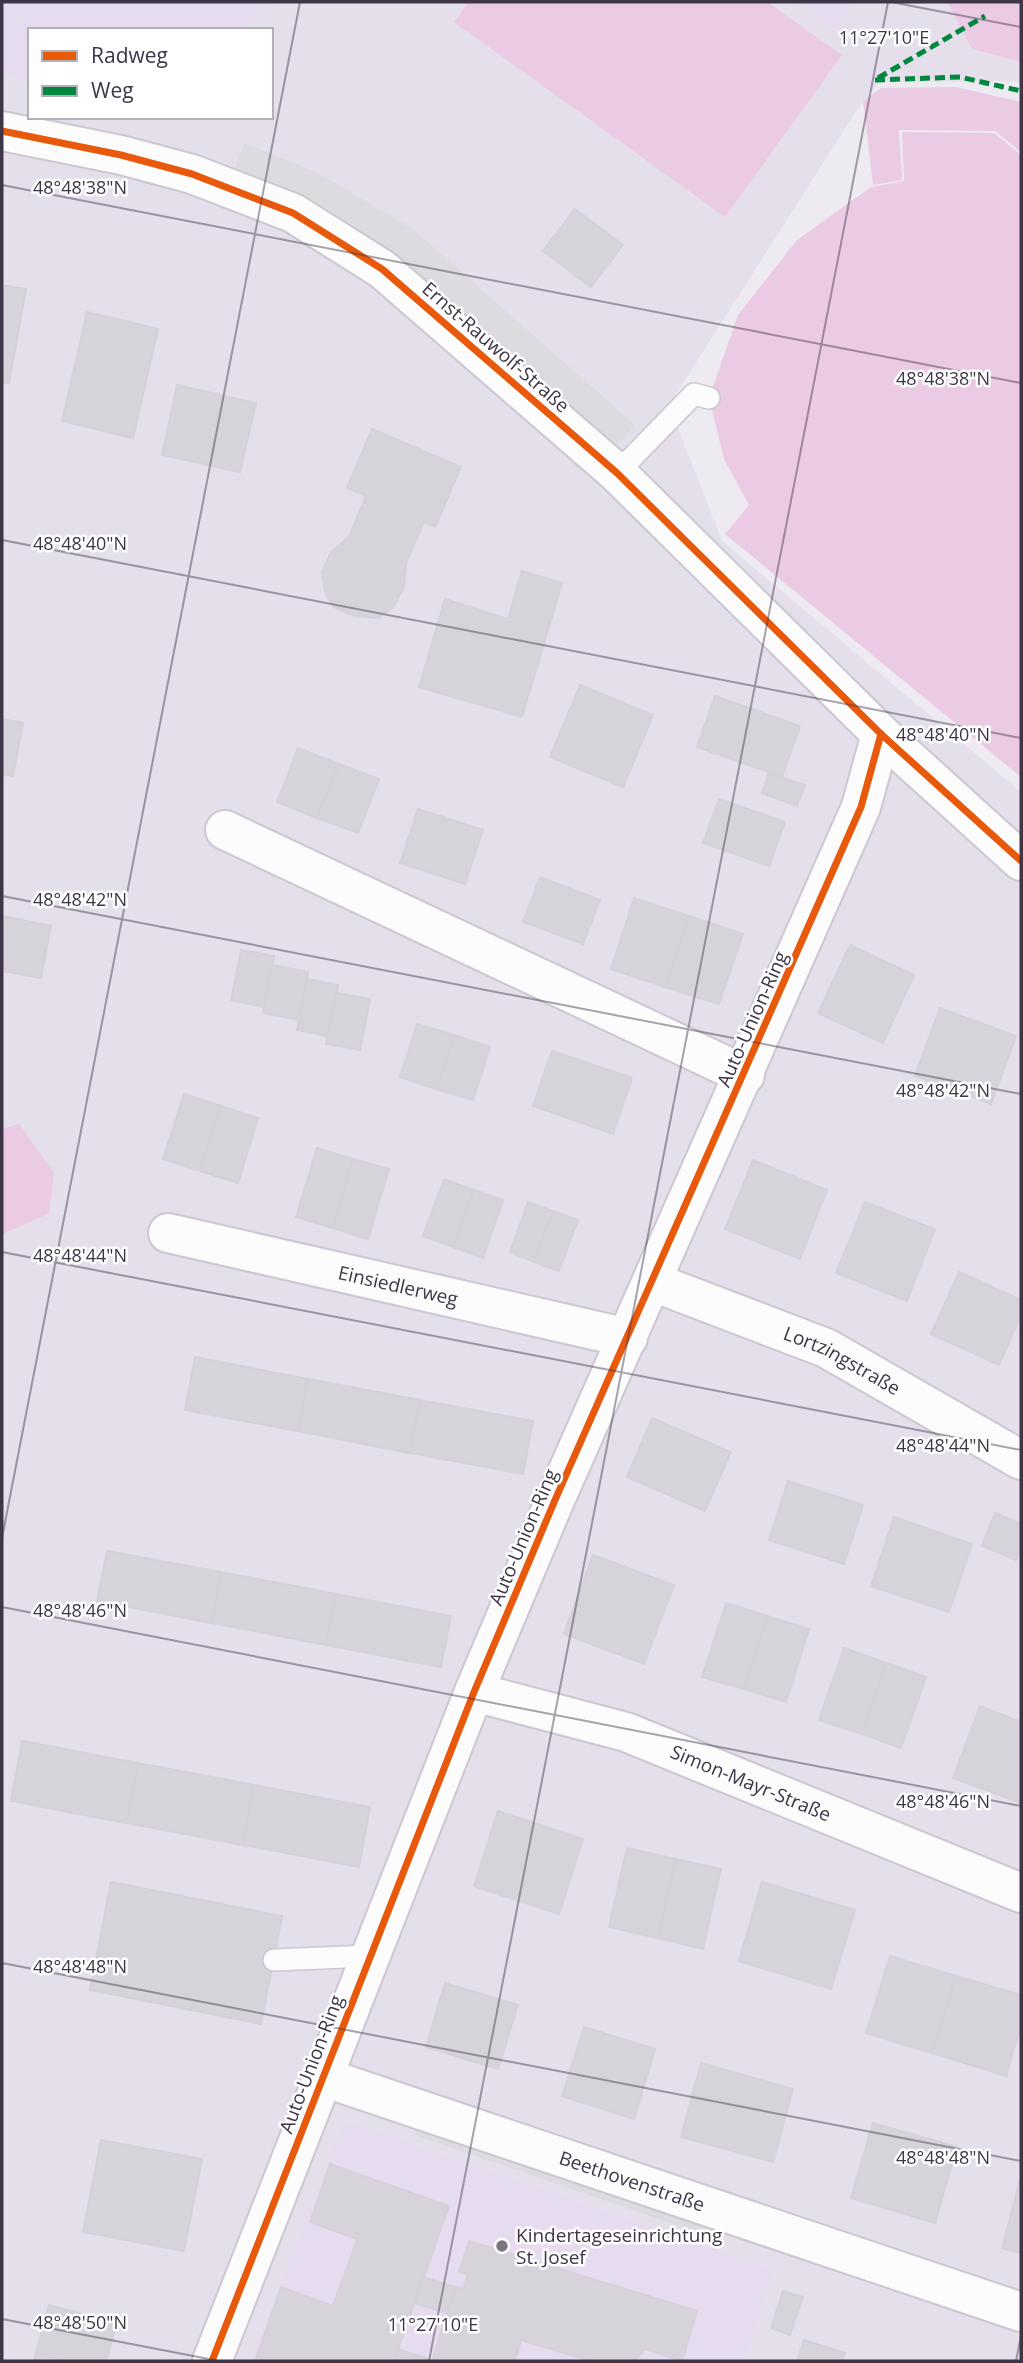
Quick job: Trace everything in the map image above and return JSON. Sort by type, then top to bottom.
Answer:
[{"type":"street","name":"Ernst-Rauwolf-Straße","points":[[2,131],[121,155],[192,174],[293,213],[382,269],[617,474],[881,734],[1021,861]]},
{"type":"street","name":"Auto-Union-Ring","points":[[212,2361],[474,1692],[861,807],[881,734]]},
{"type":"street","name":"Auto-Union-Ring","points":[[225,830],[745,1075]]},
{"type":"street","name":"Einsiedlerweg","points":[[168,1233],[628,1338]]},
{"type":"street","name":"Lortzingstraße","points":[[653,1282],[826,1348],[1021,1460]]},
{"type":"street","name":"Simon-Mayr-Straße","points":[[474,1692],[626,1732],[1021,1893]]},
{"type":"street","name":"Beethovenstraße","points":[[323,2077],[1021,2312]]},
{"type":"lane","points":[[617,474],[694,394],[709,398]]},
{"type":"lane","points":[[274,1960],[369,1956]]},
{"type":"shaded area","points":[[2,2],[468,2],[454,21],[841,56],[767,2],[947,2],[972,49],[1021,62],[1021,84],[1016,81],[880,82],[858,108],[669,405],[722,541],[1021,792],[1021,2361],[2,2361]]},
{"type":"shaded area","points":[[2,2],[278,2],[241,28],[28,28],[28,80],[2,71]]},
{"type":"shaded area","points":[[468,2],[767,2],[842,55],[725,217],[454,22]]},
{"type":"shaded area","points":[[795,2],[851,2],[832,27]]},
{"type":"shaded area","points":[[947,2],[1021,2],[1021,62],[972,49]]},
{"type":"shaded area","points":[[956,87],[1021,102],[1021,152],[995,131],[899,130],[902,180],[873,185],[863,101],[881,88]]},
{"type":"shaded area","points":[[902,132],[994,133],[1021,155],[1021,777],[725,534],[749,505],[724,459],[709,398],[738,315],[797,240],[871,187],[904,181]]},
{"type":"shaded area","points":[[245,143],[316,172],[414,230],[635,425],[613,451],[233,172]]},
{"type":"shaded area","points":[[19,1124],[54,1173],[49,1214],[2,1234],[2,1129]]},
{"type":"shaded area","points":[[422,2114],[727,2220],[720,2240],[415,2135]]},
{"type":"shaded area","name":"Kindertageseinrichtung St. Josef","points":[[349,2122],[773,2270],[744,2361],[251,2361],[341,2128]]},
{"type":"building","points":[[575,209],[623,245],[591,287],[543,251]]},
{"type":"building","points":[[2,285],[26,289],[9,383],[2,382]]},
{"type":"building","points":[[87,312],[158,329],[133,438],[62,421]]},
{"type":"building","points":[[177,385],[256,403],[240,472],[162,455]]},
{"type":"building","points":[[372,429],[461,467],[435,527],[424,522],[406,563],[404,587],[394,606],[378,618],[355,616],[334,607],[325,592],[322,572],[331,552],[349,537],[366,496],[347,488]]},
{"type":"building","points":[[522,571],[562,583],[522,717],[419,687],[445,599],[508,619]]},
{"type":"building","points":[[580,685],[653,715],[623,787],[550,757]]},
{"type":"building","points":[[715,696],[800,726],[782,777],[697,747]]},
{"type":"building","points":[[2,719],[23,723],[13,776],[2,774]]},
{"type":"building","points":[[298,748],[339,764],[317,818],[277,802]]},
{"type":"building","points":[[339,764],[379,779],[358,833],[317,818]]},
{"type":"building","points":[[769,773],[805,785],[797,806],[762,793]]},
{"type":"building","points":[[719,799],[785,822],[769,866],[703,843]]},
{"type":"building","points":[[418,809],[483,830],[465,884],[400,863]]},
{"type":"building","points":[[540,877],[600,900],[583,944],[523,922]]},
{"type":"building","points":[[634,898],[689,916],[665,987],[611,969]]},
{"type":"building","points":[[2,916],[51,926],[41,978],[2,971]]},
{"type":"building","points":[[689,916],[743,934],[719,1004],[665,987]]},
{"type":"building","points":[[850,945],[914,975],[883,1043],[818,1013]]},
{"type":"building","points":[[241,950],[274,956],[264,1007],[231,1000]]},
{"type":"building","points":[[272,965],[308,972],[299,1020],[263,1013]]},
{"type":"building","points":[[307,979],[338,985],[328,1036],[297,1030]]},
{"type":"building","points":[[336,993],[370,999],[360,1050],[326,1044]]},
{"type":"building","points":[[940,1008],[1016,1036],[991,1104],[915,1076]]},
{"type":"building","points":[[417,1024],[454,1035],[436,1089],[400,1077]]},
{"type":"building","points":[[454,1035],[490,1047],[473,1100],[436,1089]]},
{"type":"building","points":[[552,1051],[632,1078],[613,1134],[533,1106]]},
{"type":"building","points":[[184,1094],[221,1106],[200,1171],[163,1159]]},
{"type":"building","points":[[221,1106],[258,1118],[238,1183],[200,1171]]},
{"type":"building","points":[[317,1148],[353,1159],[333,1228],[296,1217]]},
{"type":"building","points":[[353,1159],[389,1169],[368,1239],[333,1228]]},
{"type":"building","points":[[753,1160],[827,1190],[800,1259],[725,1229]]},
{"type":"building","points":[[444,1179],[474,1190],[453,1247],[423,1236]]},
{"type":"building","points":[[474,1190],[503,1200],[483,1258],[453,1247]]},
{"type":"building","points":[[528,1202],[553,1211],[534,1262],[510,1252]]},
{"type":"building","points":[[865,1202],[935,1229],[907,1301],[836,1273]]},
{"type":"building","points":[[553,1211],[578,1220],[559,1271],[534,1262]]},
{"type":"building","points":[[959,1272],[1021,1300],[1021,1315],[999,1365],[931,1334]]},
{"type":"building","points":[[195,1357],[308,1379],[298,1431],[185,1410]]},
{"type":"building","points":[[308,1379],[420,1400],[410,1453],[298,1431]]},
{"type":"building","points":[[420,1400],[533,1421],[523,1474],[410,1453]]},
{"type":"building","points":[[652,1418],[731,1452],[705,1511],[627,1477]]},
{"type":"building","points":[[788,1481],[863,1505],[844,1564],[769,1540]]},
{"type":"building","points":[[995,1513],[1021,1524],[1021,1547],[1016,1560],[982,1546]]},
{"type":"building","points":[[894,1517],[972,1544],[949,1612],[871,1586]]},
{"type":"building","points":[[107,1551],[221,1572],[212,1623],[97,1601]]},
{"type":"building","points":[[593,1555],[674,1585],[644,1664],[564,1634]]},
{"type":"building","points":[[221,1572],[336,1594],[326,1645],[212,1623]]},
{"type":"building","points":[[336,1594],[451,1616],[441,1667],[326,1645]]},
{"type":"building","points":[[726,1603],[767,1616],[744,1689],[702,1677]]},
{"type":"building","points":[[767,1616],[809,1629],[786,1702],[744,1689]]},
{"type":"building","points":[[844,1648],[887,1663],[862,1734],[819,1720]]},
{"type":"building","points":[[887,1663],[926,1677],[901,1748],[862,1734]]},
{"type":"building","points":[[980,1706],[1021,1722],[1021,1803],[953,1778]]},
{"type":"building","points":[[22,1741],[138,1763],[127,1823],[11,1801]]},
{"type":"building","points":[[138,1763],[254,1785],[243,1845],[127,1823]]},
{"type":"building","points":[[254,1785],[370,1807],[359,1867],[243,1845]]},
{"type":"building","points":[[498,1811],[583,1839],[559,1914],[474,1886]]},
{"type":"building","points":[[627,1848],[676,1859],[658,1938],[609,1927]]},
{"type":"building","points":[[676,1859],[721,1869],[703,1949],[658,1938]]},
{"type":"building","points":[[111,1882],[282,1916],[261,2024],[90,1990]]},
{"type":"building","points":[[762,1882],[855,1910],[831,1989],[739,1961]]},
{"type":"building","points":[[890,1956],[956,1976],[932,2053],[866,2033]]},
{"type":"building","points":[[956,1976],[1021,1995],[1021,2025],[1006,2076],[932,2053]]},
{"type":"building","points":[[445,1983],[518,2005],[498,2069],[426,2047]]},
{"type":"building","points":[[584,2027],[655,2049],[634,2119],[562,2096]]},
{"type":"building","points":[[701,2063],[793,2089],[773,2162],[681,2137]]},
{"type":"building","points":[[873,2123],[957,2147],[935,2223],[851,2198]]},
{"type":"building","points":[[101,2140],[202,2159],[184,2251],[83,2232]]},
{"type":"building","points":[[330,2164],[449,2206],[394,2361],[255,2361],[281,2287],[333,2306],[357,2239],[310,2222]]},
{"type":"building","points":[[1021,2176],[1021,2253],[1002,2248]]},
{"type":"building","points":[[469,2241],[697,2311],[682,2361],[645,2349],[634,2361],[591,2361],[521,2340],[515,2361],[432,2361],[455,2287],[463,2289],[465,2284],[467,2274],[459,2272]]},
{"type":"building","points":[[423,2277],[455,2287],[447,2313],[415,2303]]},
{"type":"building","points":[[783,2291],[803,2297],[790,2335],[771,2328]]},
{"type":"building","points":[[49,2305],[117,2323],[106,2361],[68,2361],[36,2353]]},
{"type":"building","points":[[804,2340],[845,2353],[842,2361],[797,2361]]},
{"type":"building","points":[[398,2349],[432,2360],[432,2361],[394,2361]]},
{"type":"building","points":[[36,2353],[68,2361],[34,2361]]},
{"type":"marked path","points":[[878,78],[985,16]]},
{"type":"marked path","points":[[875,80],[960,77],[1021,91]]},
{"type":"cycle path","points":[[2,131],[121,155],[192,174],[293,213],[382,269],[617,473],[881,734],[1021,861]]},
{"type":"cycle path","points":[[212,2361],[474,1692],[555,1500],[861,807],[881,734]]},
{"type":"place","name":"Kindertageseinrichtung St. Josef","points":[[502,2246]]}]
